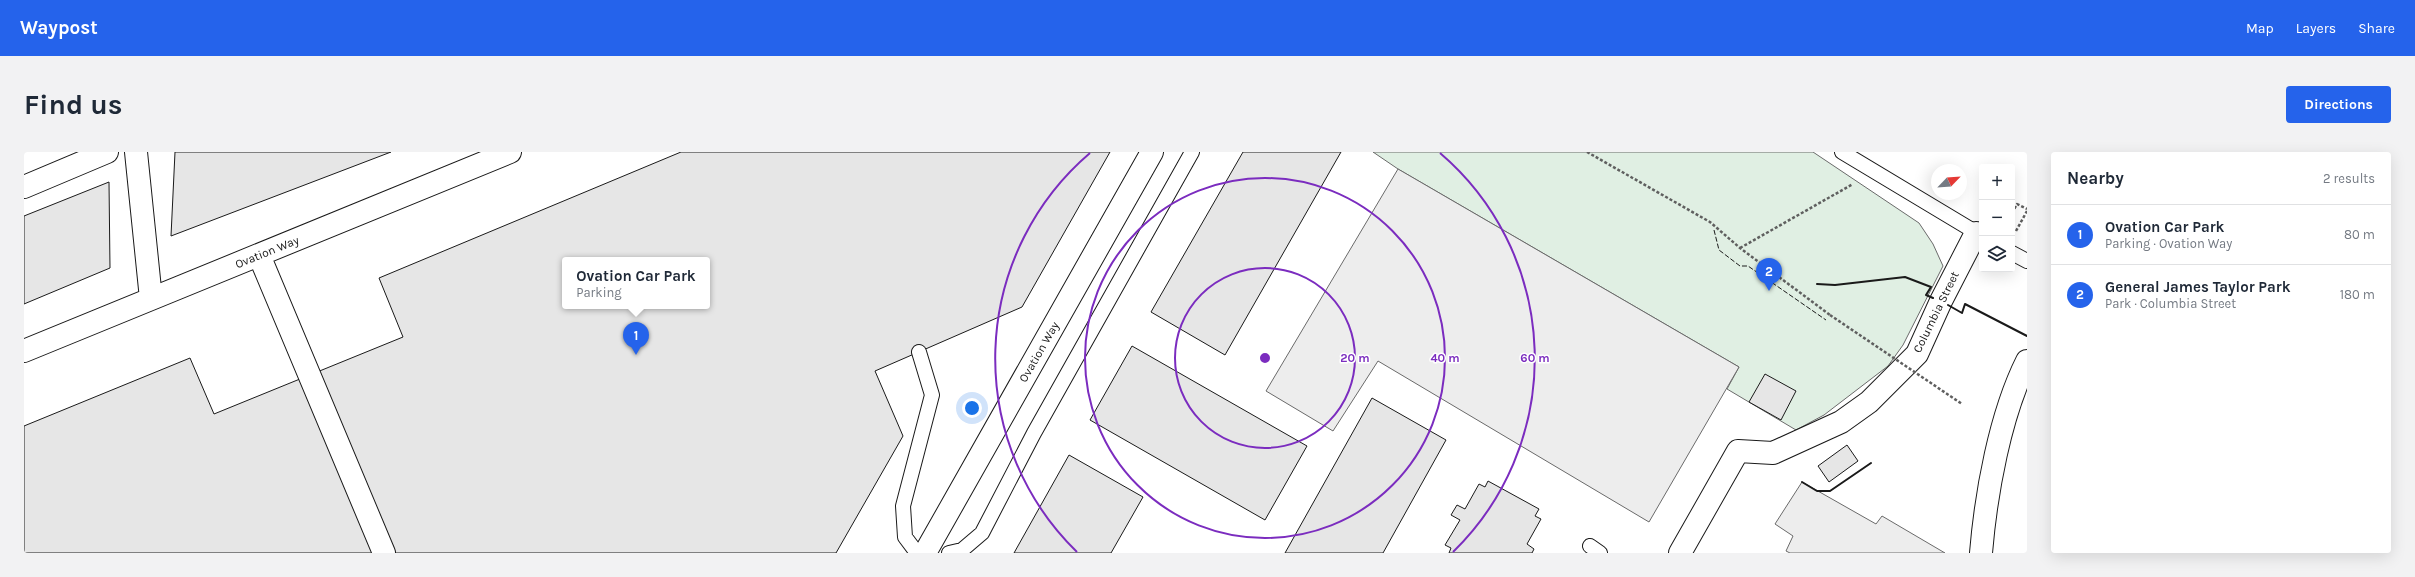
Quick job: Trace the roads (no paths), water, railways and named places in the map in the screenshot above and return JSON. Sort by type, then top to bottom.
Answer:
[{"type":"street","points":[[24,187],[107,152]]},
{"type":"street","points":[[136,152],[151,299]]},
{"type":"street","name":"Ovation Way","points":[[925,553],[1152,152]]},
{"type":"street","name":"Ovation Way","points":[[24,351],[259,255],[498,154]]},
{"type":"street","name":"Columbia Street","points":[[1682,552],[1738,451],[1774,453],[1841,422],[1869,402],[1917,354],[1941,301],[1979,235]]},
{"type":"street","points":[[259,255],[384,553]]},
{"type":"street","points":[[1981,553],[1984,509],[1997,452],[2018,379],[2027,361]]},
{"type":"lane","points":[[949,553],[962,550],[982,533],[1034,433],[1192,152]]},
{"type":"lane","points":[[1842,152],[1873,173],[1979,235]]},
{"type":"lane","points":[[2015,255],[2027,261]]},
{"type":"lane","points":[[917,553],[905,537],[903,506],[932,395],[919,352]]},
{"type":"place","name":"General James Taylor Park","points":[[1769,291]]},
{"type":"place","name":"Ovation Car Park","points":[[636,355]]}]
